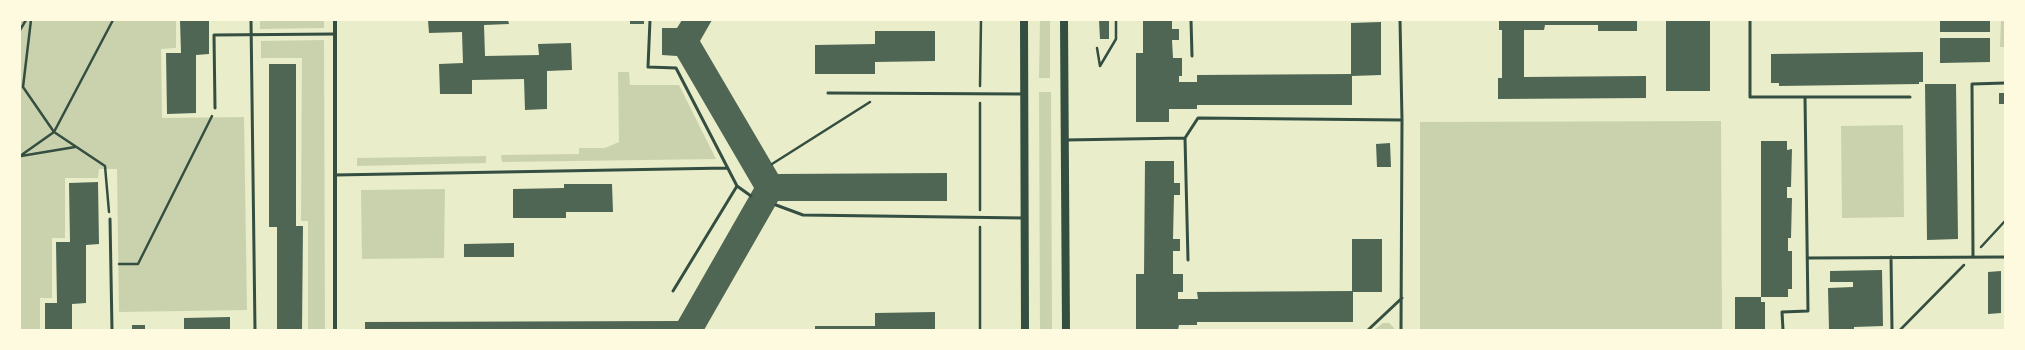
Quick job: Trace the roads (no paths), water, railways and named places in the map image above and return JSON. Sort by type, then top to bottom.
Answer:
[{"type":"main road","points":[[1024,20],[1025,330]]},
{"type":"main road","points":[[1064,20],[1066,330]]},
{"type":"street","points":[[335,20],[335,330]]},
{"type":"lane","points":[[251,20],[255,330]]},
{"type":"lane","points":[[650,20],[648,67],[676,68],[737,186],[751,196]]},
{"type":"lane","points":[[1191,20],[1192,56]]},
{"type":"lane","points":[[1400,20],[1402,120],[1401,330]]},
{"type":"lane","points":[[1750,20],[1750,97],[1910,97]]},
{"type":"lane","points":[[215,108],[214,35],[335,34]]},
{"type":"lane","points":[[1973,257],[1972,84],[2005,83]]},
{"type":"lane","points":[[828,93],[1024,94]]},
{"type":"lane","points":[[1783,330],[1782,312],[1808,311],[1805,97]]},
{"type":"lane","points":[[1188,260],[1185,138],[1198,118],[1402,120]]},
{"type":"lane","points":[[1065,140],[1185,138]]},
{"type":"lane","points":[[335,175],[727,168]]},
{"type":"lane","points":[[673,291],[737,186]]},
{"type":"lane","points":[[776,205],[803,214],[1025,218]]},
{"type":"lane","points":[[110,219],[112,330]]},
{"type":"lane","points":[[1807,258],[2005,257]]},
{"type":"lane","points":[[1891,258],[1892,330]]},
{"type":"lane","points":[[1368,330],[1402,298]]}]
